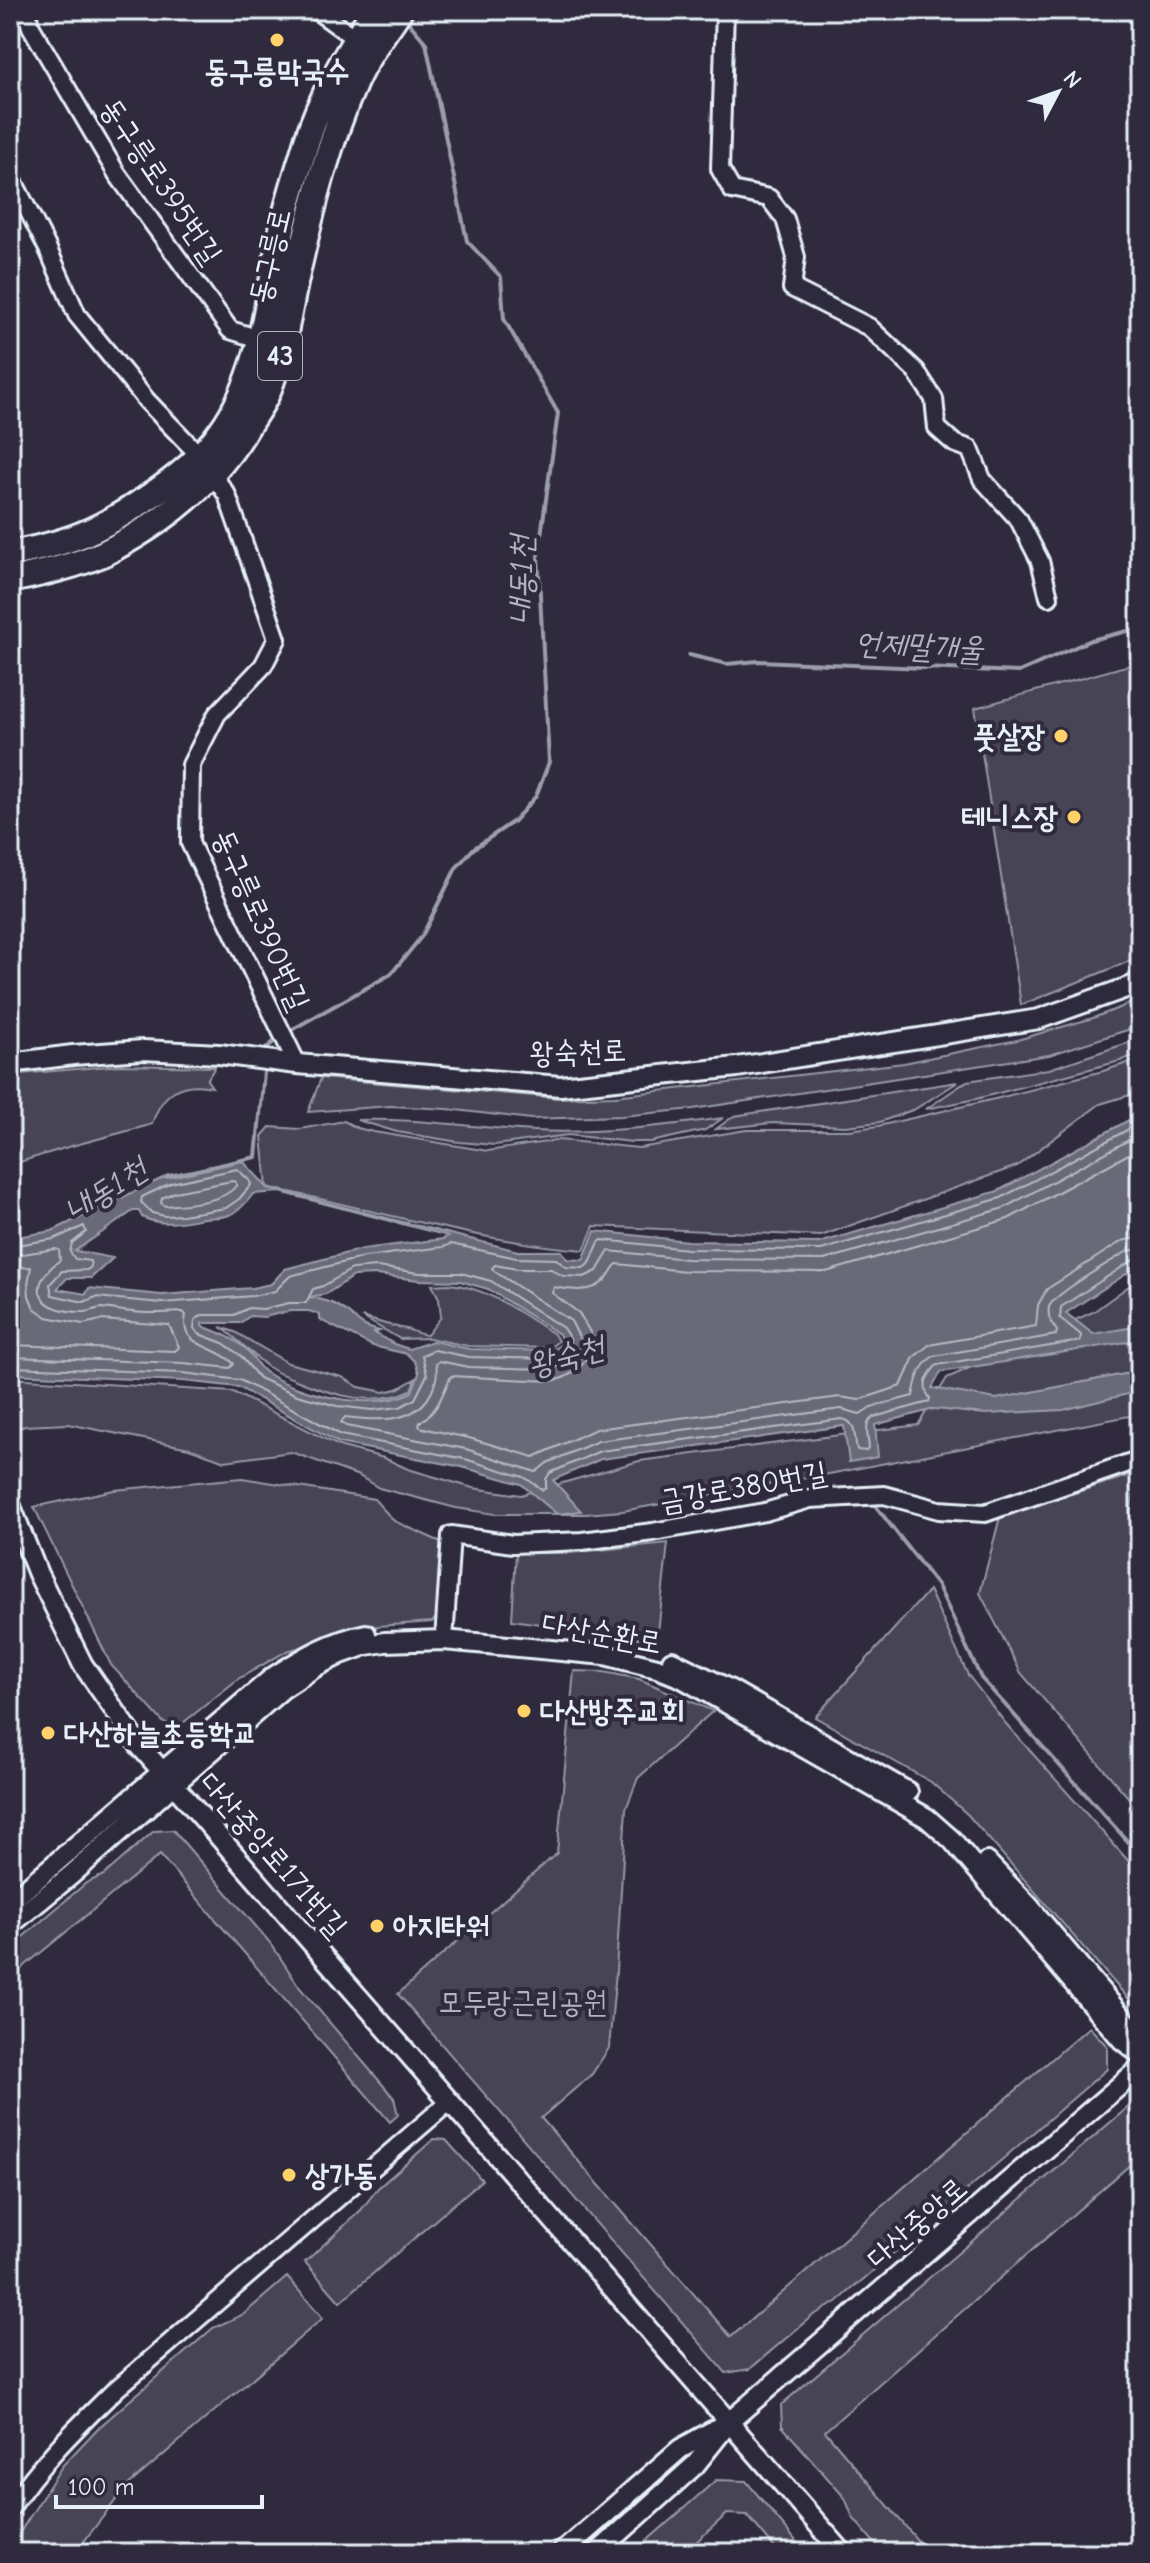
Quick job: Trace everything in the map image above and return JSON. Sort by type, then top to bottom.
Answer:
[{"type":"main road","name":"동구릉로","points":[[272,342],[282,230],[308,137],[324,93],[374,10]]},
{"type":"main road","name":"동구릉로","points":[[10,580],[43,573],[112,550],[169,512],[206,465],[272,342],[299,262],[331,145],[356,80],[400,10]]},
{"type":"main road","name":"동구릉로","points":[[10,554],[77,538],[109,524],[156,492],[206,465]]},
{"type":"street","name":"동구릉로395번길","points":[[26,10],[31,27],[117,174],[230,330],[272,342]]},
{"type":"street","points":[[316,10],[356,39]]},
{"type":"street","points":[[725,10],[720,169],[732,190],[769,198],[785,219],[796,257],[792,288],[869,327],[916,371],[934,399],[937,428],[954,443],[970,449],[982,479],[1019,520],[1040,561],[1049,597]]},
{"type":"street","points":[[10,175],[77,315],[147,401],[206,465]]},
{"type":"street","name":"동구릉로390번길","points":[[206,465],[227,495],[277,639],[263,666],[217,714],[191,765],[190,843],[297,1064]]},
{"type":"street","name":"왕숙천로","points":[[10,1063],[143,1050],[219,1054],[297,1064],[560,1086],[737,1067],[1039,1019],[1140,983]]},
{"type":"street","name":"금강로380번길","points":[[445,1636],[451,1535],[513,1544],[582,1541],[737,1517],[810,1499],[884,1495],[939,1510],[985,1513],[1140,1459]]},
{"type":"street","name":"다산중앙로171번길","points":[[12,1509],[38,1574],[83,1665],[139,1745],[843,2553]]},
{"type":"street","name":"다산순환로","points":[[445,1636],[583,1652],[657,1668],[682,1678],[915,1810],[952,1840],[1122,2040],[1140,2054]]},
{"type":"street","name":"다산순환로","points":[[10,1902],[282,1689],[317,1666],[366,1645],[445,1636],[607,1644],[660,1656],[731,1690],[916,1796],[969,1843],[1028,1905],[1136,2033],[1140,2043]]},
{"type":"street","name":"다산순환로","points":[[10,1925],[168,1778]]},
{"type":"street","name":"다산중앙로","points":[[597,2553],[695,2465],[730,2421],[1140,2068]]},
{"type":"street","points":[[10,2509],[74,2430],[115,2390],[449,2102]]},
{"type":"street","name":"다산중앙로","points":[[561,2553],[680,2449],[730,2421]]},
{"type":"green space","points":[[1140,662],[1140,957],[1021,1005],[975,708]]},
{"type":"green space","points":[[1140,1000],[1140,1026],[1049,1055],[693,1109],[622,1116],[531,1119],[391,1106],[308,1112],[321,1078],[557,1098],[615,1096],[904,1063],[1017,1040],[1093,1018]]},
{"type":"green space","points":[[1140,1039],[1140,1053],[1120,1061],[926,1109],[967,1081],[1049,1069]]},
{"type":"green space","points":[[1140,1059],[1140,1092],[1100,1104],[1017,1166],[821,1236],[594,1226],[584,1250],[505,1240],[267,1187],[262,1136],[270,1127],[300,1129],[344,1121],[374,1132],[488,1151],[559,1140],[639,1148],[746,1130],[850,1130],[878,1126],[999,1098]]},
{"type":"green space","points":[[121,1065],[215,1067],[207,1080],[212,1087],[191,1085],[174,1091],[161,1104],[152,1124],[10,1165],[10,1078],[20,1074]]},
{"type":"green space","points":[[958,1082],[915,1109],[880,1122],[846,1126],[773,1123],[716,1129],[734,1116]]},
{"type":"green space","points":[[723,1118],[705,1130],[651,1142],[568,1135],[495,1145],[397,1132],[357,1120],[402,1120],[512,1130],[581,1132]]},
{"type":"green space","points":[[1140,1278],[1140,1414],[622,1511],[495,1514],[456,1508],[379,1488],[359,1476],[291,1452],[225,1461],[189,1448],[68,1424],[25,1426],[10,1431],[10,1378],[233,1392],[339,1446],[473,1488],[521,1495],[639,1461],[918,1425],[947,1378],[1093,1312]]},
{"type":"green space","points":[[449,1284],[491,1296],[554,1334],[558,1341],[550,1348],[468,1346],[429,1338],[400,1339],[362,1317],[427,1335],[441,1317],[439,1298],[432,1285]]},
{"type":"green space","points":[[220,1327],[235,1332],[288,1363],[342,1377],[359,1387],[384,1392],[415,1379],[411,1390],[397,1395],[368,1399],[338,1395],[271,1369]]},
{"type":"green space","points":[[1140,1472],[1130,1516],[1140,1561],[1140,1811],[1021,1673],[980,1593],[1000,1517]]},
{"type":"green space","points":[[242,1478],[374,1499],[394,1521],[443,1543],[438,1616],[432,1622],[378,1626],[287,1651],[238,1679],[183,1723],[164,1723],[111,1665],[34,1507],[114,1490]]},
{"type":"green space","points":[[668,1543],[657,1641],[512,1620],[516,1553],[570,1553]]},
{"type":"green space","points":[[929,1590],[968,1675],[1007,1725],[1140,1874],[1140,2012],[968,1815],[931,1782],[815,1717]]},
{"type":"green space","name":"모두랑근린공원","points":[[574,1671],[604,1672],[639,1679],[713,1711],[638,1778],[626,1809],[609,2048],[592,2074],[541,2118],[731,2337],[1089,2027],[1107,2046],[1107,2069],[837,2302],[812,2316],[750,2369],[726,2373],[398,1994],[557,1853]]},
{"type":"green space","points":[[173,1830],[272,1945],[300,1988],[394,2098],[398,2115],[390,2122],[160,1855],[10,1978],[10,1948],[86,1883],[104,1875],[154,1831]]},
{"type":"green space","points":[[1140,2097],[1140,2156],[825,2431],[928,2553],[883,2553],[853,2518],[845,2498],[782,2426],[781,2405]]},
{"type":"green space","points":[[434,2139],[446,2140],[482,2180],[340,2302],[305,2262],[361,2210],[378,2188]]},
{"type":"green space","points":[[287,2277],[323,2318],[126,2487],[75,2553],[10,2553],[10,2548],[62,2466],[97,2429],[213,2328],[244,2314]]},
{"type":"green space","points":[[716,2480],[746,2481],[806,2553],[779,2553],[747,2515],[727,2514],[684,2553],[633,2553]]},
{"type":"water","name":"왕숙천","points":[[1140,1114],[1140,1265],[1066,1313],[1093,1334],[1140,1326],[1140,1340],[941,1372],[932,1388],[996,1399],[1140,1371],[1140,1391],[1063,1410],[986,1414],[934,1409],[875,1425],[878,1457],[849,1462],[844,1426],[601,1459],[553,1480],[581,1511],[557,1514],[521,1484],[462,1467],[339,1443],[238,1387],[183,1381],[10,1374],[10,1238],[52,1231],[169,1175],[242,1160],[268,1188],[518,1251],[562,1251],[567,1259],[583,1260],[595,1231],[688,1241],[819,1243],[998,1191]],"holes":[[[280,1192],[448,1236],[363,1249],[285,1269],[271,1284],[252,1288],[162,1295],[89,1288],[86,1294],[57,1289],[67,1278],[91,1278],[113,1258],[75,1251],[133,1211],[139,1211],[142,1217],[165,1223],[220,1217],[236,1212],[253,1194]],[[354,1276],[460,1281],[488,1289],[559,1334],[563,1343],[551,1351],[469,1349],[433,1341],[409,1349],[374,1333],[380,1331],[361,1324],[337,1306],[310,1297],[326,1294]],[[290,1311],[309,1311],[320,1315],[320,1320],[373,1346],[407,1354],[415,1362],[419,1373],[412,1392],[378,1401],[317,1394],[280,1381],[265,1372],[235,1341],[202,1326],[202,1323],[240,1323],[250,1316],[264,1317]]]},
{"type":"waterway","name":"내동1천","points":[[286,1033],[391,974],[422,936],[456,868],[473,849],[514,821],[536,796],[549,762],[538,557],[558,413],[504,319],[501,277],[467,241],[426,43],[409,23]]},
{"type":"waterway","name":"언제말개울","points":[[689,655],[727,664],[758,661],[1019,672],[1091,640],[1140,628]]},
{"type":"waterway","name":"내동1천","points":[[267,1048],[278,1038]]},
{"type":"waterway","name":"내동1천","points":[[166,1177],[256,1157],[264,1072]]},
{"type":"waterway","points":[[871,1500],[938,1586],[981,1678],[1140,1855]]},
{"type":"place","name":"동구릉막국수","points":[[277,40]]},
{"type":"place","name":"풋살장","points":[[1061,736]]},
{"type":"place","name":"테니스장","points":[[1074,817]]},
{"type":"place","name":"다산방주교회","points":[[524,1711]]},
{"type":"place","name":"다산하늘초등학교","points":[[48,1733]]},
{"type":"place","name":"아지타워","points":[[377,1926]]},
{"type":"place","name":"상가동","points":[[289,2175]]}]
